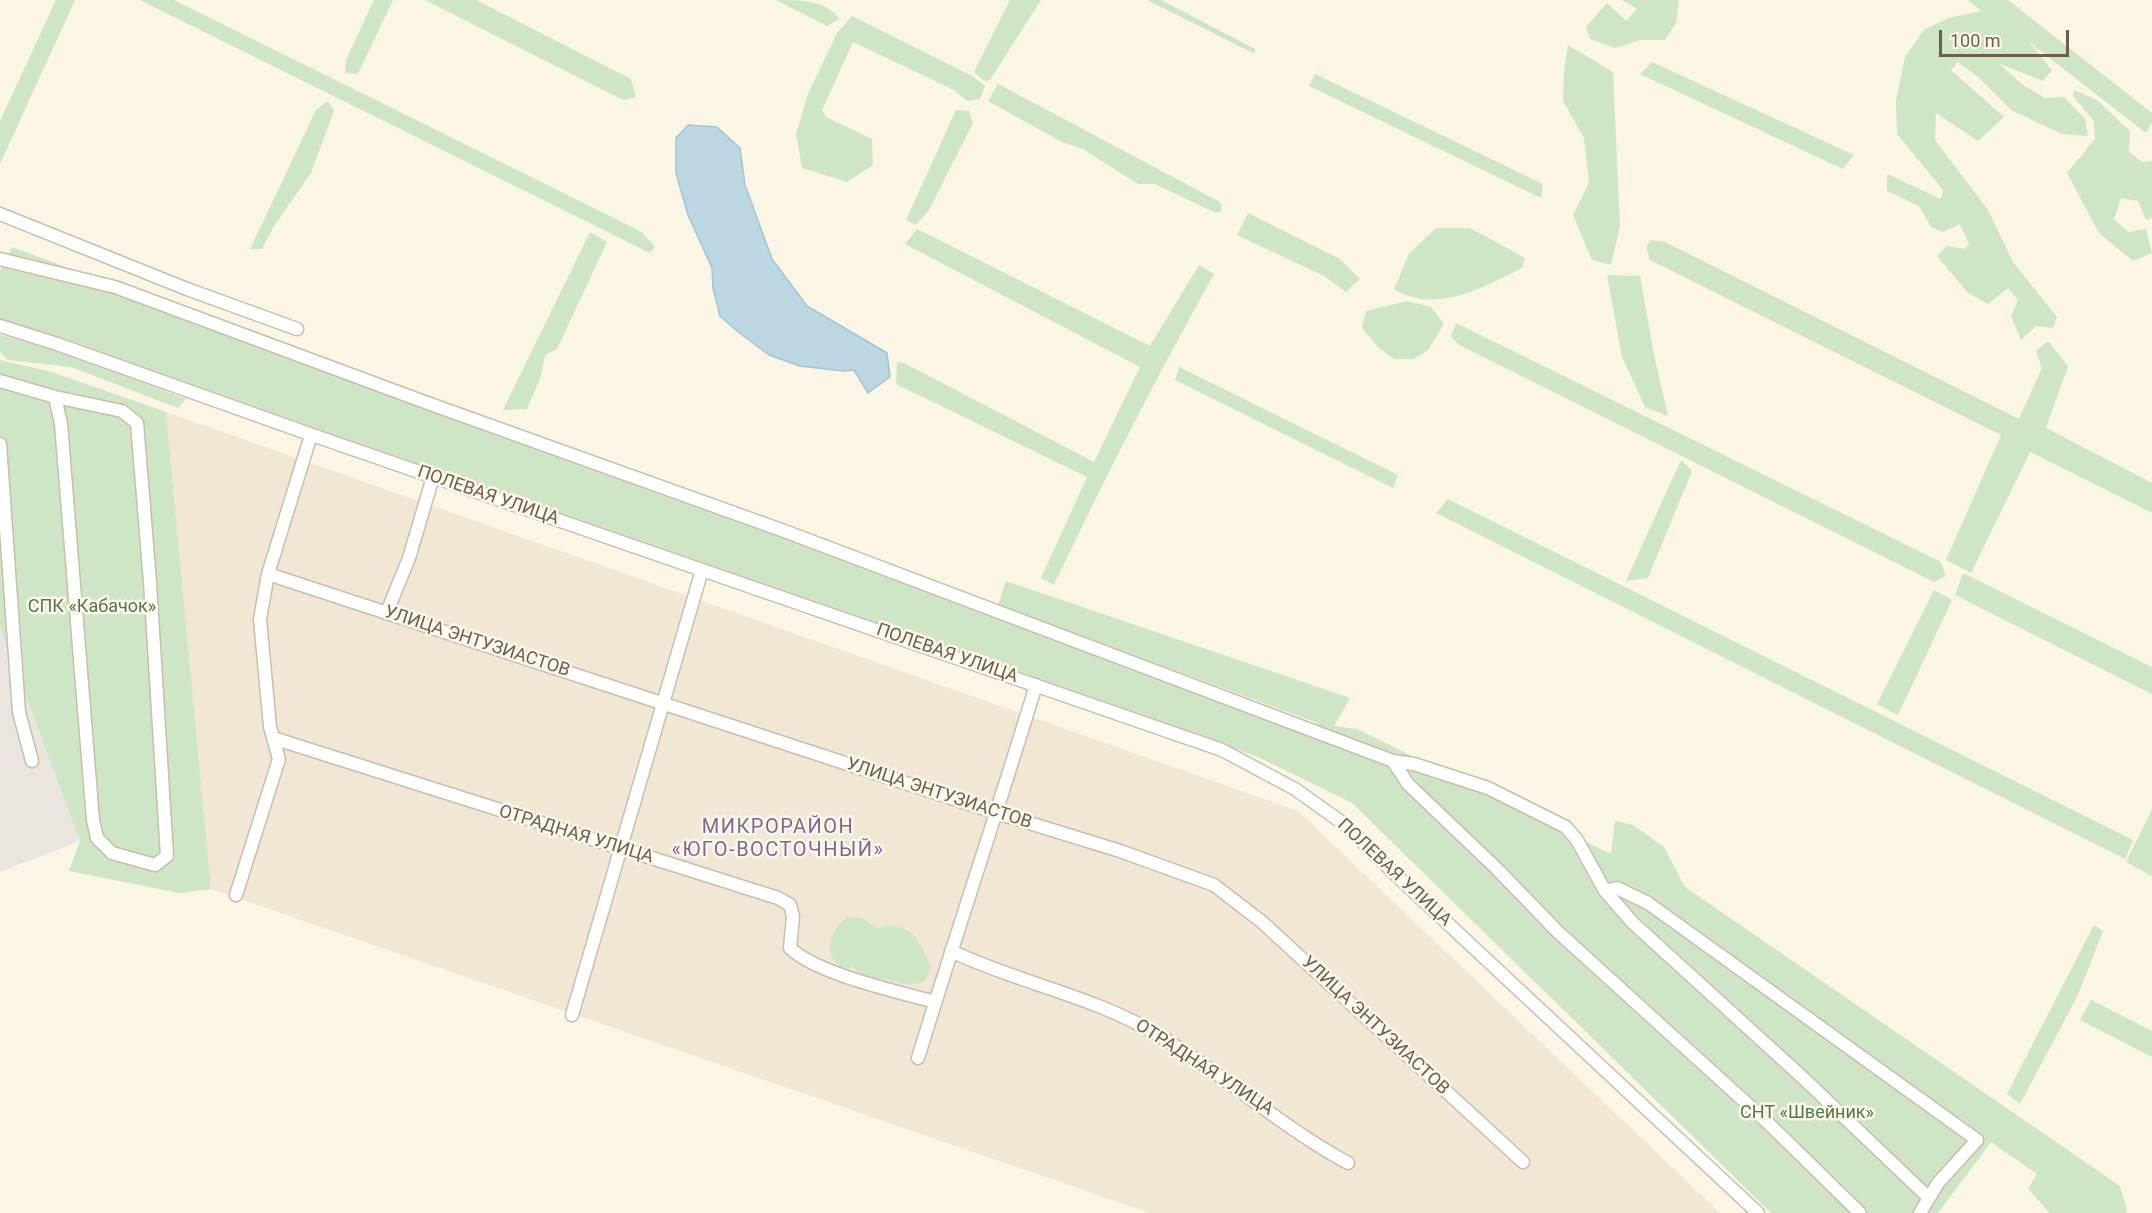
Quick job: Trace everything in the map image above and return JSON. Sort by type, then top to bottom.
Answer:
[{"type":"street","points":[[0,213],[187,289],[297,329]]},
{"type":"street","points":[[0,259],[116,286],[422,401],[787,532],[1393,761],[1414,764],[1488,788],[1566,827],[1577,840],[1605,891],[1633,923],[1802,1077],[1928,1197]]},
{"type":"street","name":"ПОЛЕВАЯ УЛИЦА","points":[[0,326],[1222,750],[1294,789],[1344,824],[1758,1213]]},
{"type":"street","points":[[0,381],[55,397],[122,411],[137,423],[150,582],[167,856],[155,865],[112,853],[97,838],[93,820],[61,424],[55,397]]},
{"type":"street","points":[[236,895],[279,759],[270,727],[260,619],[268,574],[311,435]]},
{"type":"street","points":[[0,444],[19,712],[32,761]]},
{"type":"street","points":[[387,612],[409,558],[433,477]]},
{"type":"street","points":[[572,1015],[702,570]]},
{"type":"street","name":"УЛИЦА ЭНТУЗИАСТОВ","points":[[268,574],[997,813],[1120,851],[1214,885],[1262,922],[1523,1162]]},
{"type":"street","points":[[918,1059],[1036,685]]},
{"type":"street","name":"ОТРАДНАЯ УЛИЦА","points":[[273,738],[778,898],[790,905],[793,915],[790,948],[795,953],[823,969],[935,1002]]},
{"type":"street","points":[[1393,761],[1408,784],[1497,869],[1558,932],[1765,1120],[1860,1213]]},
{"type":"street","points":[[1605,891],[1617,888],[1648,903],[1977,1140],[1938,1183],[1920,1213]]},
{"type":"street","name":"ОТРАДНАЯ УЛИЦА","points":[[951,951],[977,963],[1121,1015],[1159,1035],[1324,1150],[1348,1163]]},
{"type":"shaded area","points":[[166,412],[1298,811],[1720,1213],[1150,1213],[211,889]]},
{"type":"shaded area","points":[[0,627],[80,841],[0,872]]},
{"type":"green space","points":[[56,0],[75,0],[0,164],[0,121]]},
{"type":"green space","points":[[140,0],[174,0],[642,232],[655,247],[650,253]]},
{"type":"green space","points":[[374,0],[393,0],[358,74],[345,73],[346,60]]},
{"type":"green space","points":[[425,0],[476,0],[631,79],[636,97],[623,100]]},
{"type":"green space","points":[[776,0],[812,2],[827,8],[839,19],[827,26]]},
{"type":"green space","points":[[1010,0],[1041,0],[990,80],[984,81],[974,72]]},
{"type":"green space","points":[[1147,0],[1161,0],[1255,49],[1255,54]]},
{"type":"green space","points":[[1622,0],[1679,0],[1676,23],[1665,40],[1641,40],[1615,48],[1590,39],[1586,27],[1607,3],[1626,21],[1637,9]]},
{"type":"green space","points":[[1968,0],[2008,0],[2152,113],[2152,122],[2146,133],[2029,42],[2052,70],[2043,81],[1998,63],[2023,85],[2045,98],[2064,97],[2085,119],[2088,136],[2062,134],[2011,110],[1979,78],[1958,62],[1951,70],[2004,117],[1978,141],[1936,113],[1935,140],[1988,210],[2013,262],[2057,317],[2053,328],[2036,326],[2021,340],[2011,316],[2018,300],[2008,288],[1988,304],[1968,293],[1937,256],[1947,246],[1965,249],[1969,244],[1960,224],[1943,232],[1931,227],[1919,206],[1887,191],[1887,174],[1941,199],[1943,190],[1897,134],[1896,100],[1905,57],[1924,30],[1948,18],[1981,11]]},
{"type":"green space","points":[[852,16],[972,76],[985,86],[980,99],[967,101],[954,90],[853,42],[822,110],[826,117],[872,139],[873,165],[847,182],[802,168],[796,134],[808,94],[837,33]]},
{"type":"green space","points":[[1568,45],[1613,72],[1620,226],[1611,265],[1592,260],[1573,215],[1589,183],[1584,138],[1563,101]]},
{"type":"green space","points":[[1652,62],[1854,155],[1843,169],[1640,74]]},
{"type":"green space","points":[[1315,74],[1543,184],[1541,198],[1309,86]]},
{"type":"green space","points":[[998,84],[1220,202],[1222,211],[1216,213],[1155,184],[1138,184],[1083,149],[1062,142],[988,101]]},
{"type":"green space","points":[[2074,90],[2097,100],[2130,131],[2129,152],[2142,162],[2152,161],[2152,218],[2146,220],[2138,201],[2121,198],[2114,219],[2128,232],[2146,229],[2152,253],[2133,261],[2099,233],[2067,173],[2095,139],[2094,121],[2073,96]]},
{"type":"green space","points":[[328,101],[334,111],[311,173],[274,226],[262,249],[250,249],[316,110]]},
{"type":"green space","points":[[956,110],[969,111],[973,123],[929,210],[916,225],[906,220]]},
{"type":"green space","points":[[1248,213],[1340,259],[1360,279],[1346,292],[1324,276],[1237,235]]},
{"type":"green space","points":[[1436,228],[1470,228],[1525,258],[1522,268],[1476,290],[1442,299],[1410,296],[1394,289],[1409,254]]},
{"type":"green space","points":[[917,229],[1150,346],[1199,265],[1214,274],[1131,428],[1054,585],[1041,578],[1087,477],[896,384],[897,362],[904,363],[1094,462],[1140,367],[905,244]]},
{"type":"green space","points":[[590,232],[607,242],[557,349],[545,355],[541,376],[527,409],[503,410]]},
{"type":"green space","points":[[1651,240],[1665,242],[2019,419],[2042,368],[2036,351],[2048,341],[2068,366],[2046,428],[2152,483],[2152,513],[2030,452],[1971,573],[1946,560],[2001,435],[1650,260],[1646,247]]},
{"type":"green space","name":"СНТ «Швейник»","points":[[12,247],[1288,720],[1320,724],[998,605],[1006,581],[1350,698],[1334,726],[1357,729],[1611,854],[1615,821],[1633,825],[1664,847],[1685,887],[2120,1186],[2126,1213],[2050,1213],[2028,1189],[2037,1174],[1991,1142],[1938,1213],[1771,1213],[1352,803],[1258,757],[0,319],[0,271]]},
{"type":"green space","points":[[1607,275],[1640,276],[1668,416],[1645,407],[1622,357]]},
{"type":"green space","points":[[1407,301],[1431,307],[1444,324],[1428,350],[1414,359],[1394,359],[1379,348],[1362,328],[1366,311]]},
{"type":"green space","points":[[1456,323],[1941,562],[1946,576],[1934,582],[1459,345],[1451,336]]},
{"type":"green space","points":[[0,335],[57,350],[186,399],[178,408],[71,367],[8,360],[0,352]]},
{"type":"green space","name":"СПК «Кабачок»","points":[[0,360],[52,372],[166,412],[211,889],[180,893],[69,871],[80,841],[0,627]]},
{"type":"green space","points":[[1179,367],[1398,475],[1393,488],[1175,380]]},
{"type":"green space","points":[[1681,460],[1692,471],[1648,578],[1626,581]]},
{"type":"green space","points":[[1448,499],[2133,840],[2125,859],[1436,513]]},
{"type":"green space","points":[[1963,573],[2152,667],[2152,694],[1955,595]]},
{"type":"green space","points":[[1934,590],[1952,600],[1898,715],[1877,704]]},
{"type":"green space","points":[[2152,809],[2152,876],[2126,862]]},
{"type":"green space","points":[[847,917],[862,918],[878,928],[899,927],[912,934],[931,966],[925,981],[909,985],[884,979],[863,978],[853,967],[842,969],[832,955],[830,942],[836,929]]},
{"type":"green space","points":[[2094,925],[2103,931],[2078,995],[2020,1104],[2007,1094]]},
{"type":"green space","points":[[2091,1000],[2152,1031],[2152,1057],[2080,1020]]},
{"type":"water","points":[[688,125],[717,127],[740,148],[745,185],[772,259],[807,306],[887,353],[890,377],[868,393],[854,370],[843,371],[800,366],[769,355],[720,316],[713,288],[712,268],[688,215],[676,173],[676,138]]},
{"type":"district","name":"МИКРОРАЙОН «ЮГО-ВОСТОЧНЫЙ»","points":[[778,840]]}]
